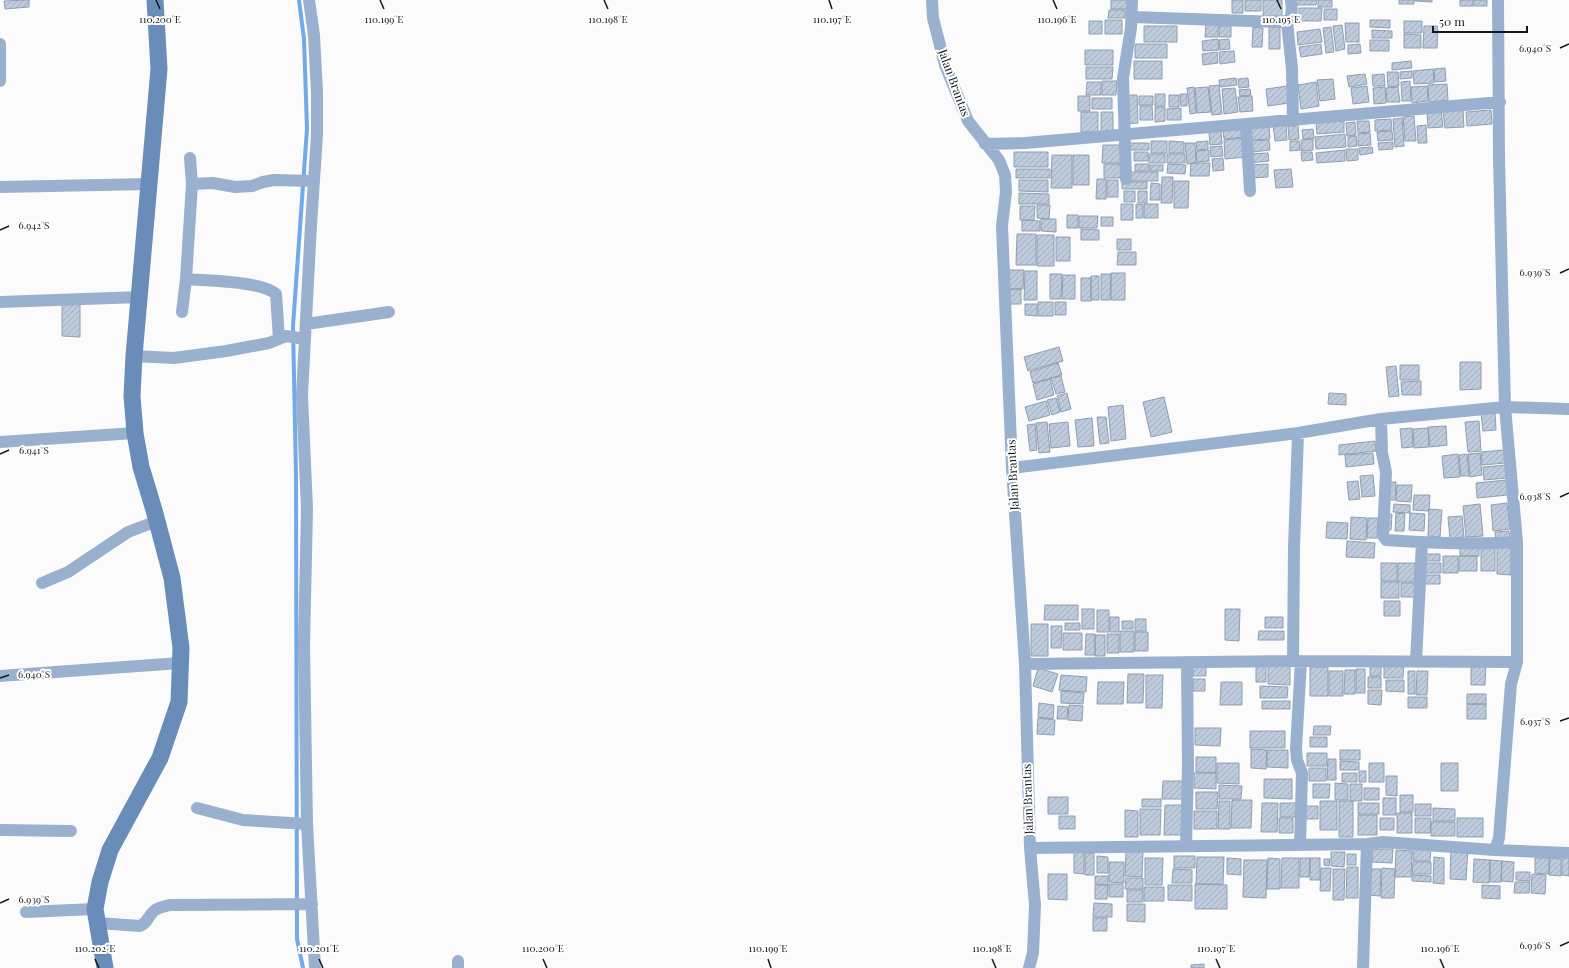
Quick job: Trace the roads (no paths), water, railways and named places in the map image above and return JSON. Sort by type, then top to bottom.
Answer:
[{"type":"main road","points":[[106,968],[97,916],[100,882],[110,850],[160,758],[179,702],[181,648],[172,578],[141,467],[135,433],[132,396],[134,356],[159,69],[156,0]]},
{"type":"street","points":[[309,0],[314,35],[317,92],[317,135],[307,181],[306,324],[302,338],[302,395],[307,509],[300,823],[307,904],[315,968]]},
{"type":"street","name":"Jalan Brantas","points":[[932,0],[933,18],[945,65],[968,121],[999,160],[1005,175],[1006,192],[1002,226],[1012,468],[1025,664],[1030,848],[1035,905],[1033,953],[1029,968]]},
{"type":"street","points":[[1126,179],[1123,78],[1131,28],[1132,0]]},
{"type":"street","points":[[1132,17],[1286,22],[1292,16],[1291,0]]},
{"type":"street","points":[[1495,850],[1499,838],[1511,684],[1517,662],[1517,542],[1515,503],[1505,407],[1499,158],[1500,102],[1498,0]]},
{"type":"street","points":[[1286,22],[1292,70],[1293,121]]},
{"type":"street","points":[[0,44],[0,81]]},
{"type":"street","points":[[985,144],[1025,143],[1124,135],[1500,102]]},
{"type":"street","points":[[1246,125],[1250,191]]},
{"type":"street","points":[[182,312],[186,279],[192,184],[190,158]]},
{"type":"street","points":[[192,184],[213,183],[235,187],[252,186],[274,180],[307,181]]},
{"type":"street","points":[[0,187],[149,184]]},
{"type":"street","points":[[186,279],[249,284],[273,291],[278,298],[283,338]]},
{"type":"street","points":[[0,302],[140,297]]},
{"type":"street","points":[[306,324],[389,312]]},
{"type":"street","points":[[134,356],[174,358],[269,343],[283,338],[302,338]]},
{"type":"street","points":[[1012,468],[1298,432],[1381,419],[1505,407],[1569,409]]},
{"type":"street","points":[[1381,419],[1382,453],[1386,472],[1383,536],[1386,540],[1422,542],[1517,542]]},
{"type":"street","points":[[1298,432],[1294,548],[1297,661],[1296,749],[1297,760],[1302,773],[1300,845]]},
{"type":"street","points":[[0,442],[135,433]]},
{"type":"street","points":[[42,583],[68,572],[128,532],[157,521]]},
{"type":"street","points":[[1416,661],[1422,542]]},
{"type":"street","points":[[1025,664],[1297,661],[1517,662]]},
{"type":"street","points":[[1186,846],[1188,766],[1187,662]]},
{"type":"street","points":[[0,676],[180,663]]},
{"type":"street","points":[[197,808],[243,820],[300,823]]},
{"type":"street","points":[[0,830],[71,831]]},
{"type":"street","points":[[1030,848],[1366,844],[1383,842],[1495,850],[1569,853]]},
{"type":"street","points":[[1363,968],[1366,844]]},
{"type":"street","points":[[26,912],[97,916],[140,926],[146,924],[153,911],[170,904],[307,904]]},
{"type":"waterway","points":[[299,0],[304,39],[307,129],[293,326],[296,476],[297,939],[303,968]]}]
